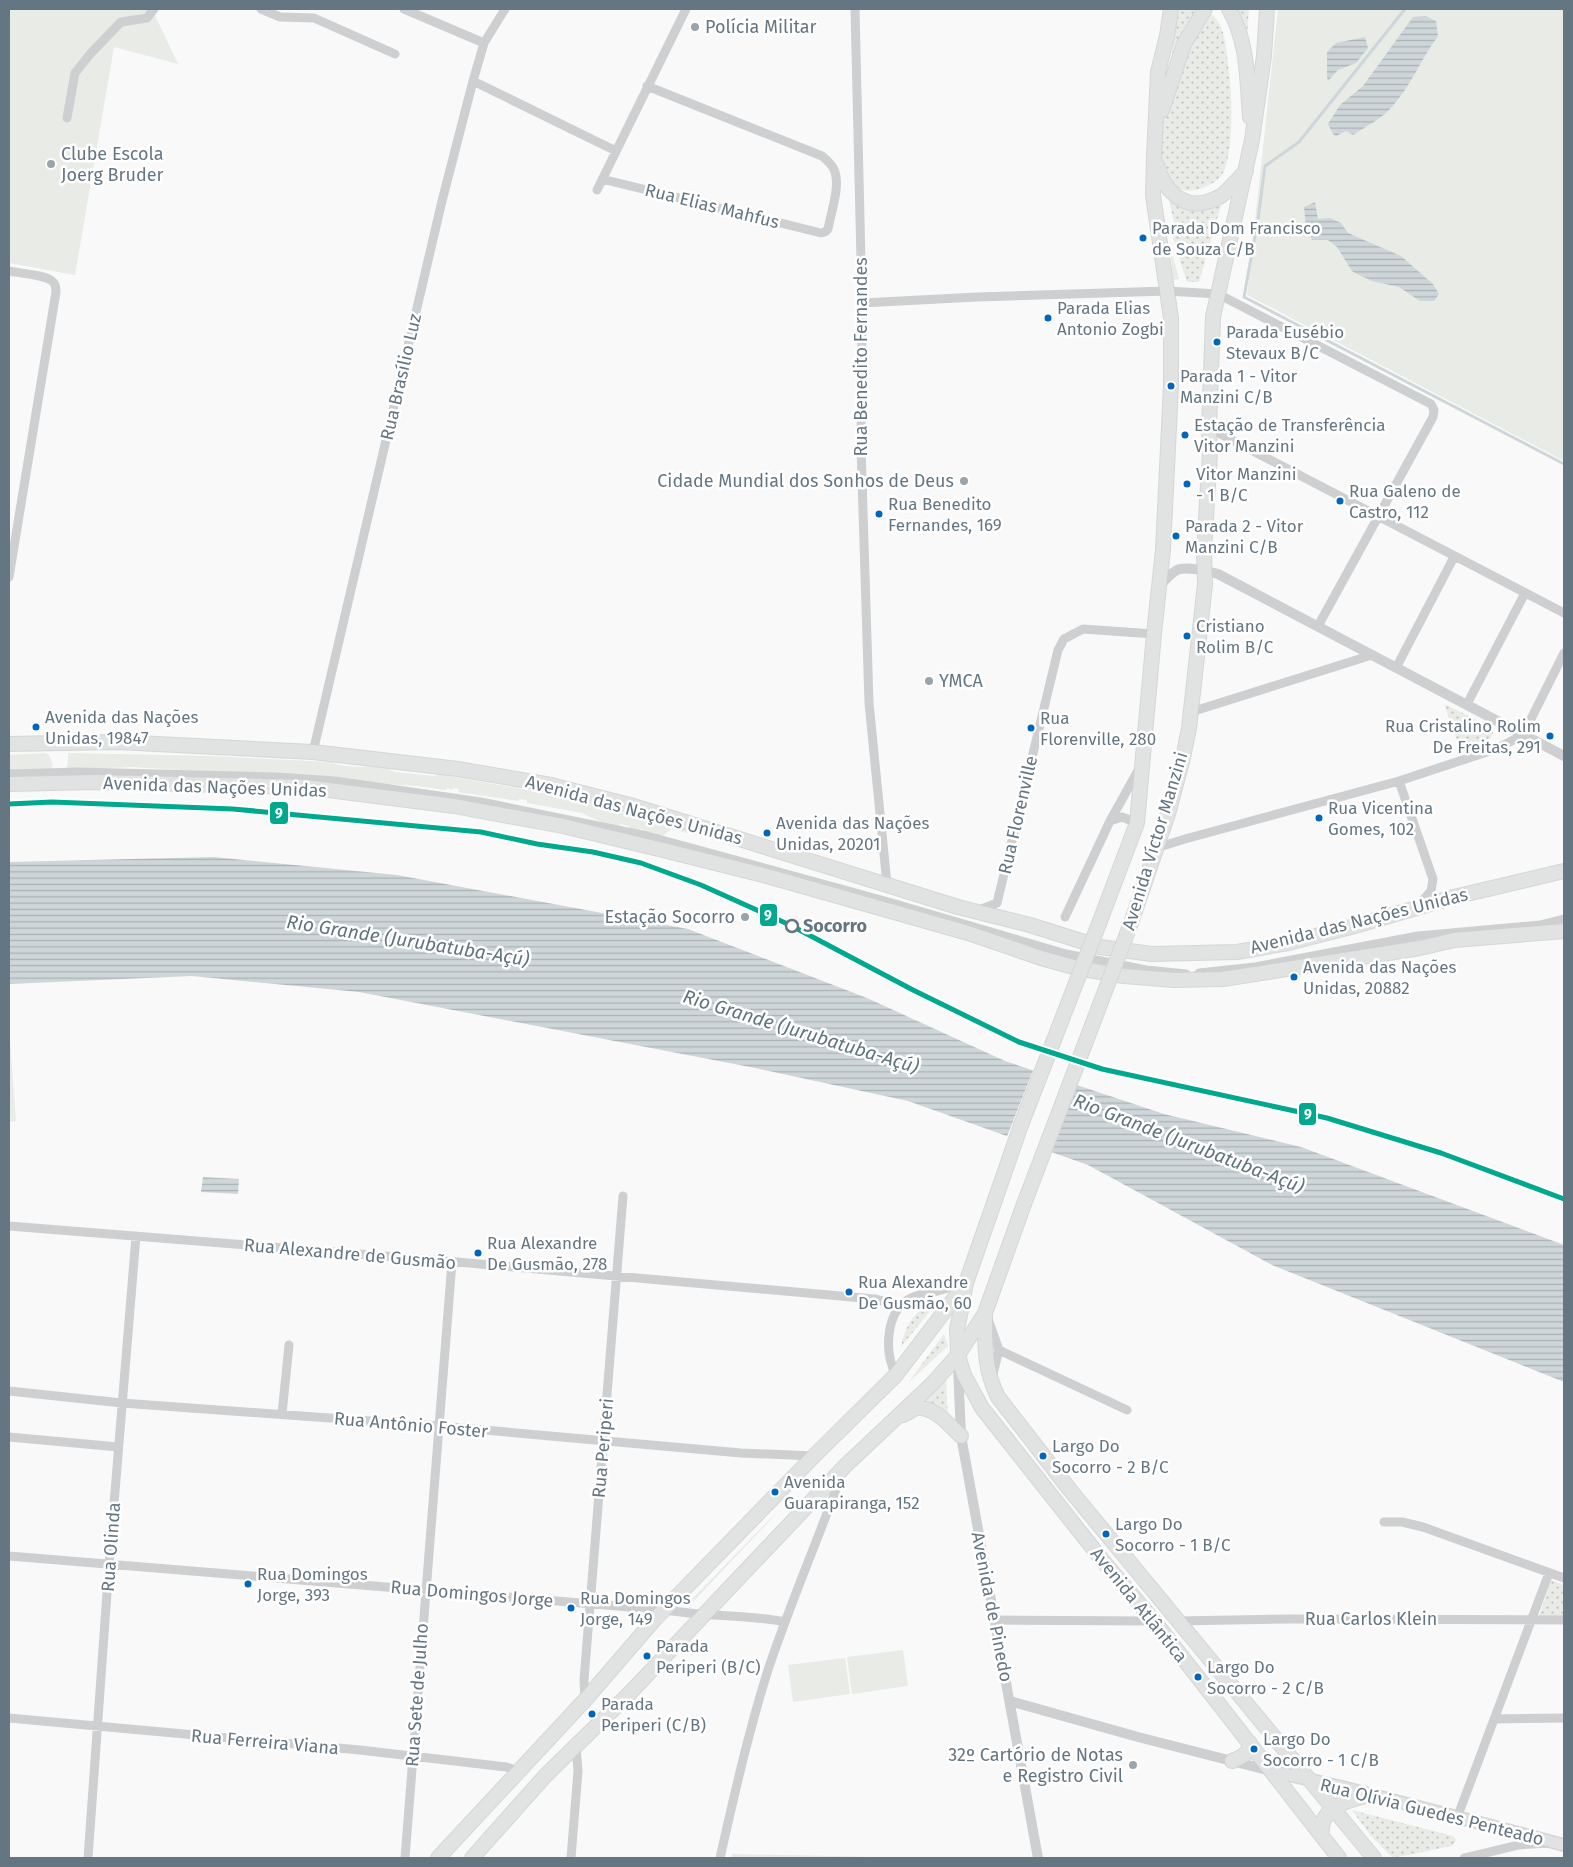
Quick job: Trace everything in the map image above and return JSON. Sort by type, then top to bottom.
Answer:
[{"type":"main road","points":[[1158,72],[1162,9]]},
{"type":"main road","name":"Avenida Víctor Manzini","points":[[966,1282],[1024,1117],[1137,823],[1164,535],[1171,386],[1171,318],[1153,195],[1158,72],[1171,9]]},
{"type":"main road","points":[[1205,9],[1184,44],[1164,101],[1154,155],[1160,178],[1170,192],[1180,199],[1189,202],[1203,203],[1220,197],[1246,171]]},
{"type":"main road","points":[[1229,9],[1237,22],[1242,38],[1252,140]]},
{"type":"main road","points":[[1252,140],[1264,56],[1267,9]]},
{"type":"main road","name":"Avenida Víctor Manzini","points":[[985,1313],[1024,1204],[1131,923],[1168,814],[1180,768],[1190,712],[1203,602],[1210,452],[1209,428],[1213,317],[1252,140]]},
{"type":"main road","name":"Avenida das Nações Unidas","points":[[9,744],[117,742],[313,752],[458,769],[551,785],[649,811],[975,912],[1100,947],[1152,954],[1237,952],[1288,942],[1342,930],[1454,897],[1564,871]]},
{"type":"main road","name":"Avenida das Nações Unidas","points":[[9,784],[96,782],[306,787],[454,806],[563,826],[767,876],[968,933],[1041,958],[1078,968],[1124,976],[1174,980],[1223,979],[1420,948],[1454,940],[1564,931]]},
{"type":"main road","points":[[438,1858],[586,1700],[655,1619],[666,1610],[814,1456],[896,1375],[966,1282]]},
{"type":"main road","name":"Avenida Atlântica","points":[[966,1282],[957,1329],[958,1355],[964,1375],[982,1408],[1103,1561],[1154,1621],[1339,1858]]},
{"type":"main road","points":[[472,1858],[521,1802],[628,1695],[844,1466],[933,1383],[958,1355],[985,1313]]},
{"type":"main road","name":"Avenida Atlântica","points":[[985,1313],[986,1366],[998,1397],[1054,1470],[1374,1858]]},
{"type":"main road","points":[[898,1417],[917,1408],[928,1409],[960,1436]]},
{"type":"main road","points":[[1232,1761],[1246,1754],[1250,1743]]},
{"type":"main road","name":"Rua Olívia Guedes Penteado","points":[[1271,1771],[1559,1844]]},
{"type":"main road","points":[[1322,1836],[1322,1824],[1333,1808],[1342,1802],[1370,1795]]},
{"type":"street","points":[[67,118],[75,73],[91,53],[121,22],[147,18],[154,9]]},
{"type":"street","points":[[261,9],[280,18],[314,18],[395,54]]},
{"type":"street","points":[[404,9],[484,43]]},
{"type":"street","name":"Rua Brasílio Luz","points":[[313,752],[442,201],[473,81],[484,43],[505,9]]},
{"type":"street","points":[[597,190],[686,9]]},
{"type":"street","name":"Rua Benedito Fernandes","points":[[855,9],[862,303],[861,447],[869,703],[887,884]]},
{"type":"street","points":[[473,81],[616,151]]},
{"type":"street","name":"Rua Elias Mahfus","points":[[602,179],[821,233],[828,229],[836,191],[835,172],[829,162],[822,156],[648,86]]},
{"type":"street","points":[[9,271],[46,278],[56,286],[9,576]]},
{"type":"street","points":[[862,303],[1167,291],[1218,294],[1431,404],[1434,410],[1433,417],[1318,626]]},
{"type":"street","points":[[1209,428],[1564,613]]},
{"type":"street","points":[[1396,668],[1454,557]]},
{"type":"street","points":[[1159,587],[1179,569],[1205,570],[1218,574],[1564,756]]},
{"type":"street","points":[[1467,704],[1525,593]]},
{"type":"street","name":"Rua Florenville","points":[[975,912],[997,903],[1058,650],[1064,639],[1083,629],[1154,634]]},
{"type":"street","points":[[1156,848],[1399,781],[1496,749],[1523,735],[1564,653]]},
{"type":"street","points":[[1190,712],[1372,654]]},
{"type":"street","name":"Avenida Víctor Manzini","points":[[1065,917],[1110,821],[1143,761]]},
{"type":"street","points":[[9,774],[78,772],[276,776],[335,781],[481,802],[647,836],[882,900],[1066,954],[1146,970],[1182,974],[1255,967],[1418,936],[1540,925],[1564,919]]},
{"type":"street","points":[[1399,781],[1433,878],[1431,891],[1416,908]]},
{"type":"street","name":"Avenida Víctor Manzini","points":[[1110,821],[1122,817],[1137,823]]},
{"type":"street","name":"Rua Periperi","points":[[586,1700],[584,1680],[623,1196]]},
{"type":"street","name":"Rua Alexandre de Gusmão","points":[[9,1226],[452,1262],[874,1300],[900,1305]]},
{"type":"street","name":"Rua Olinda","points":[[88,1858],[108,1565],[136,1236]]},
{"type":"street","name":"Rua Sete de Julho","points":[[405,1858],[452,1262]]},
{"type":"street","points":[[896,1375],[889,1357],[888,1341],[890,1329],[900,1305],[915,1296],[939,1291],[966,1282]]},
{"type":"street","points":[[985,1313],[999,1350],[991,1383]]},
{"type":"street","points":[[282,1414],[289,1345]]},
{"type":"street","points":[[999,1350],[1127,1410]]},
{"type":"street","name":"Avenida de Pinedo","points":[[958,1355],[960,1436],[1038,1858]]},
{"type":"street","name":"Rua Antônio Foster","points":[[9,1391],[122,1403],[440,1426],[741,1453],[814,1456]]},
{"type":"street","points":[[9,1437],[118,1447]]},
{"type":"street","points":[[720,1858],[757,1706],[785,1622],[822,1530],[844,1466]]},
{"type":"street","points":[[1384,1522],[1402,1522],[1423,1527],[1564,1578]]},
{"type":"street","name":"Rua Domingos Jorge","points":[[9,1556],[666,1610],[785,1622]]},
{"type":"street","points":[[1457,1818],[1549,1573]]},
{"type":"street","name":"Rua Carlos Klein","points":[[1178,1621],[1247,1619],[1564,1620]]},
{"type":"street","points":[[994,1620],[1154,1621]]},
{"type":"street","name":"Rua Olívia Guedes Penteado","points":[[1010,1701],[1138,1737],[1271,1771]]},
{"type":"street","name":"Rua Ferreira Viana","points":[[9,1718],[412,1756],[506,1767],[520,1771]]},
{"type":"street","points":[[1494,1719],[1564,1718]]},
{"type":"street","points":[[571,1858],[578,1771],[576,1746]]},
{"type":"street","points":[[1464,1858],[1493,1855],[1518,1845],[1559,1844]]},
{"type":"shaded area","name":"Clube Escola Joerg Bruder","points":[[9,9],[152,9],[178,64],[114,47],[75,275],[9,263]]},
{"type":"shaded area","points":[[1179,9],[1196,9],[1172,54],[1173,37]]},
{"type":"shaded area","points":[[1234,9],[1249,9],[1246,50]]},
{"type":"shaded area","points":[[1278,9],[1564,9],[1564,461],[1247,295]]},
{"type":"shaded area","points":[[1209,13],[1219,24],[1225,39],[1231,108],[1229,152],[1227,164],[1217,180],[1195,190],[1180,189],[1169,180],[1162,165],[1160,138],[1162,120],[1174,81]]},
{"type":"shaded area","points":[[1169,201],[1184,209],[1200,208],[1222,202],[1199,282],[1187,282],[1173,239],[1174,221]]},
{"type":"shaded area","points":[[1171,255],[1173,256],[1179,279],[1173,280]]},
{"type":"shaded area","points":[[1444,704],[1489,726],[1493,733],[1490,739],[1460,749]]},
{"type":"shaded area","points":[[45,753],[49,755],[53,765],[51,769],[9,771],[9,755]]},
{"type":"shaded area","points":[[68,753],[210,756],[331,762],[347,766],[389,769],[394,772],[435,776],[438,774],[560,796],[715,840],[671,829],[662,837],[643,832],[644,830],[640,829],[639,831],[629,829],[629,826],[620,824],[619,827],[603,823],[582,813],[527,803],[527,800],[519,799],[519,801],[458,792],[459,789],[453,788],[452,790],[448,788],[445,790],[416,786],[132,767],[66,770]]},
{"type":"shaded area","points":[[9,1028],[16,1121],[9,1122]]},
{"type":"shaded area","points":[[935,1305],[901,1347],[911,1320],[921,1310]]},
{"type":"shaded area","points":[[944,1334],[948,1346],[908,1383]]},
{"type":"shaded area","points":[[946,1376],[948,1422],[915,1407]]},
{"type":"shaded area","points":[[775,1514],[691,1604],[688,1603]]},
{"type":"shaded area","points":[[1551,1580],[1564,1585],[1564,1616],[1539,1616]]},
{"type":"shaded area","points":[[903,1650],[908,1686],[852,1694],[847,1657]]},
{"type":"shaded area","points":[[845,1658],[850,1694],[793,1702],[788,1665]]},
{"type":"shaded area","points":[[1352,1810],[1453,1836],[1456,1840],[1452,1846],[1393,1858],[1370,1835]]},
{"type":"shaded area","points":[[732,1854],[928,1858],[731,1858]]},
{"type":"water","points":[[1426,16],[1436,21],[1438,36],[1398,100],[1383,116],[1353,135],[1346,131],[1336,136],[1333,134],[1328,124],[1340,105],[1363,86],[1413,17]]},
{"type":"water","points":[[1365,37],[1368,48],[1356,63],[1338,70],[1328,81],[1327,52],[1336,43]]},
{"type":"water","points":[[1315,202],[1318,219],[1330,218],[1341,223],[1348,233],[1401,256],[1433,284],[1439,294],[1434,301],[1420,301],[1399,287],[1372,281],[1357,274],[1352,271],[1337,247],[1328,240],[1312,240],[1306,227],[1304,207]]},
{"type":"water","name":"Rio Grande (Jurubatuba-Açú)","points":[[214,857],[397,875],[688,929],[867,998],[1005,1061],[1164,1114],[1301,1147],[1564,1245],[1564,1382],[1272,1265],[1088,1165],[908,1101],[755,1068],[359,992],[192,976],[9,984],[9,862]]},
{"type":"water","points":[[203,1177],[239,1179],[238,1194],[201,1192]]},
{"type":"pier","points":[[1034,1068],[1076,1082],[1049,1154],[1006,1139]]},
{"type":"waterway","points":[[1405,9],[1299,142],[1265,166],[1244,297],[1564,464]]},
{"type":"transit line","name":"9","points":[[9,804],[52,802],[233,809],[481,832],[537,844],[593,852],[641,863],[701,885],[790,925],[913,990],[1019,1042],[1102,1069],[1327,1118],[1441,1153],[1564,1199]]},
{"type":"place","name":"Polícia Militar","points":[[695,27]]},
{"type":"place","name":"Clube Escola Joerg Bruder","points":[[51,164]]},
{"type":"place","name":"Parada Dom Francisco de Souza C/B","points":[[1143,238]]},
{"type":"place","name":"Parada Elias Antonio Zogbi","points":[[1048,318]]},
{"type":"place","name":"Parada Eusébio Stevaux B/C","points":[[1217,342]]},
{"type":"place","name":"Parada 1 - Vitor Manzini C/B","points":[[1171,386]]},
{"type":"place","name":"Estação de Transferência Vitor Manzini","points":[[1185,435]]},
{"type":"place","name":"Cidade Mundial dos Sonhos de Deus","points":[[964,481]]},
{"type":"place","name":"Vitor Manzini - 1 B/C","points":[[1187,484]]},
{"type":"place","name":"Rua Galeno de Castro, 112","points":[[1340,501]]},
{"type":"place","name":"Rua Benedito Fernandes, 169","points":[[879,514]]},
{"type":"place","name":"Parada 2 - Vitor Manzini C/B","points":[[1176,536]]},
{"type":"place","name":"Cristiano Rolim B/C","points":[[1187,636]]},
{"type":"place","name":"YMCA","points":[[929,681]]},
{"type":"place","name":"Avenida das Nações Unidas, 19847","points":[[36,727]]},
{"type":"place","name":"Rua Florenville, 280","points":[[1031,728]]},
{"type":"place","name":"Rua Cristalino Rolim De Freitas, 291","points":[[1550,736]]},
{"type":"place","name":"Rua Vicentina Gomes, 102","points":[[1319,818]]},
{"type":"place","name":"Avenida das Nações Unidas, 20201","points":[[767,833]]},
{"type":"place","name":"Estação Socorro","points":[[745,917]]},
{"type":"place","name":"Socorro","points":[[792,926]]},
{"type":"place","name":"Avenida das Nações Unidas, 20882","points":[[1294,977]]},
{"type":"place","name":"Rua Alexandre De Gusmão, 278","points":[[478,1253]]},
{"type":"place","name":"Rua Alexandre De Gusmão, 60","points":[[849,1292]]},
{"type":"place","name":"Largo Do Socorro - 2 B/C","points":[[1043,1456]]},
{"type":"place","name":"Avenida Guarapiranga, 152","points":[[775,1492]]},
{"type":"place","name":"Largo Do Socorro - 1 B/C","points":[[1106,1534]]},
{"type":"place","name":"Rua Domingos Jorge, 393","points":[[248,1584]]},
{"type":"place","name":"Rua Domingos Jorge, 149","points":[[571,1608]]},
{"type":"place","name":"Parada Periperi (B/C)","points":[[647,1656]]},
{"type":"place","name":"Largo Do Socorro - 2 C/B","points":[[1198,1677]]},
{"type":"place","name":"Parada Periperi (C/B)","points":[[592,1714]]},
{"type":"place","name":"Largo Do Socorro - 1 C/B","points":[[1254,1749]]},
{"type":"place","name":"32º Cartório de Notas e Registro Civil","points":[[1133,1765]]}]
